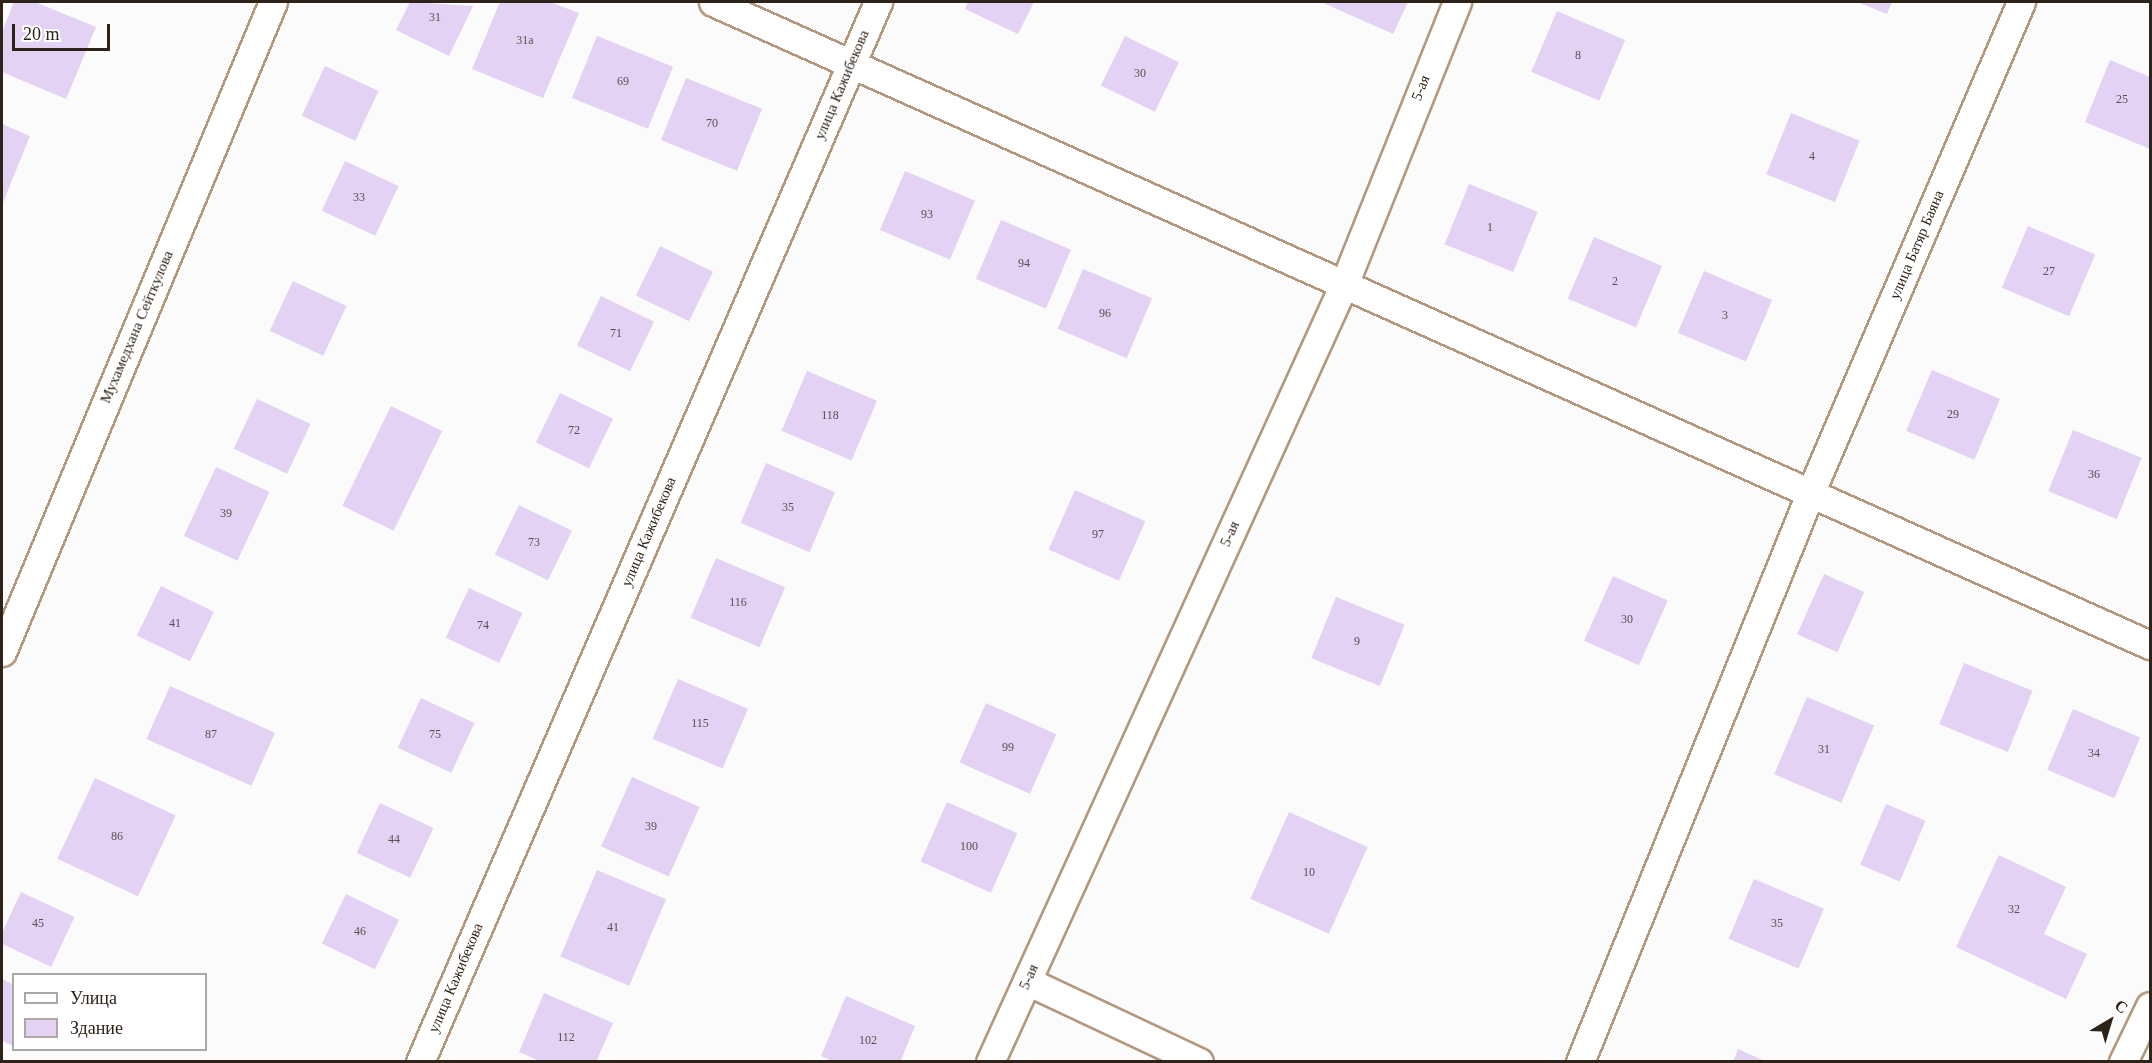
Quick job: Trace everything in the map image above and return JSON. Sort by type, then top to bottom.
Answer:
[{"type":"street","name":"Мухамедхана Сейткулова","points":[[2,652],[273,2]]},
{"type":"street","points":[[713,2],[1812,489],[2151,645]]},
{"type":"street","name":"улица Кажибекова","points":[[420,1062],[878,2]]},
{"type":"street","name":"5-ая","points":[[990,1062],[1345,282],[1457,2]]},
{"type":"street","name":"улица Батяр Баяна","points":[[1580,1062],[1812,489],[2021,2]]},
{"type":"street","points":[[1027,981],[1199,1062]]},
{"type":"street","points":[[2123,1062],[2151,1006]]},
{"type":"building","points":[[14,2],[35,2],[96,27],[66,99],[2,72],[2,32]]},
{"type":"building","points":[[410,2],[473,6],[449,56],[396,30]]},
{"type":"building","points":[[500,2],[550,2],[579,13],[543,98],[472,69]]},
{"type":"building","points":[[968,2],[1034,2],[1018,34],[965,9]]},
{"type":"building","points":[[1321,2],[1408,2],[1393,34]]},
{"type":"building","points":[[1857,2],[1892,2],[1887,14]]},
{"type":"building","points":[[1557,11],[1625,40],[1599,101],[1531,72]]},
{"type":"building","points":[[597,36],[673,67],[648,129],[572,98]]},
{"type":"building","points":[[1125,36],[1179,62],[1155,112],[1101,85]]},
{"type":"building","points":[[2110,60],[2150,77],[2150,149],[2085,122]]},
{"type":"building","points":[[325,66],[378,91],[355,141],[302,116]]},
{"type":"building","points":[[686,78],[762,109],[737,171],[661,140]]},
{"type":"building","points":[[1791,113],[1860,141],[1835,202],[1766,174]]},
{"type":"building","points":[[2,124],[30,136],[2,205]]},
{"type":"building","points":[[345,161],[398,186],[375,236],[322,211]]},
{"type":"building","points":[[905,171],[975,201],[950,260],[880,230]]},
{"type":"building","points":[[1469,184],[1538,212],[1513,272],[1445,244]]},
{"type":"building","points":[[1001,220],[1071,250],[1046,309],[976,279]]},
{"type":"building","points":[[2028,226],[2095,255],[2069,316],[2002,288]]},
{"type":"building","points":[[1594,237],[1662,266],[1636,328],[1568,299]]},
{"type":"building","points":[[660,246],[713,272],[689,321],[636,295]]},
{"type":"building","points":[[1083,269],[1152,298],[1127,358],[1058,329]]},
{"type":"building","points":[[1704,271],[1772,300],[1746,362],[1678,333]]},
{"type":"building","points":[[293,281],[346,306],[323,356],[270,331]]},
{"type":"building","points":[[601,296],[654,322],[630,371],[577,345]]},
{"type":"building","points":[[1932,370],[2000,399],[1974,460],[1906,431]]},
{"type":"building","points":[[807,371],[877,401],[852,461],[782,431]]},
{"type":"building","points":[[560,393],[613,419],[589,468],[536,442]]},
{"type":"building","points":[[257,399],[310,424],[287,474],[234,449]]},
{"type":"building","points":[[391,406],[442,431],[394,531],[342,506]]},
{"type":"building","points":[[2073,430],[2142,458],[2117,519],[2048,491]]},
{"type":"building","points":[[766,463],[835,492],[810,552],[741,523]]},
{"type":"building","points":[[216,467],[269,492],[237,561],[184,536]]},
{"type":"building","points":[[1075,490],[1145,521],[1119,581],[1049,549]]},
{"type":"building","points":[[519,505],[572,531],[548,580],[495,554]]},
{"type":"building","points":[[716,558],[785,587],[760,647],[691,618]]},
{"type":"building","points":[[1824,574],[1864,592],[1837,652],[1797,634]]},
{"type":"building","points":[[1613,576],[1668,600],[1639,665],[1584,641]]},
{"type":"building","points":[[161,586],[214,612],[190,661],[137,635]]},
{"type":"building","points":[[469,588],[522,613],[499,663],[446,638]]},
{"type":"building","points":[[1336,597],[1405,625],[1380,686],[1311,658]]},
{"type":"building","points":[[1964,663],[2033,691],[2008,752],[1939,724]]},
{"type":"building","points":[[678,679],[748,709],[723,769],[653,739]]},
{"type":"building","points":[[170,686],[275,733],[251,786],[146,739]]},
{"type":"building","points":[[1807,697],[1874,726],[1841,803],[1774,774]]},
{"type":"building","points":[[421,698],[474,723],[451,773],[398,748]]},
{"type":"building","points":[[986,703],[1056,734],[1030,794],[960,762]]},
{"type":"building","points":[[2073,709],[2140,738],[2114,798],[2047,770]]},
{"type":"building","points":[[632,777],[700,807],[669,877],[601,846]]},
{"type":"building","points":[[95,778],[176,816],[138,896],[57,859]]},
{"type":"building","points":[[947,802],[1017,833],[991,893],[921,861]]},
{"type":"building","points":[[380,803],[433,828],[410,878],[357,853]]},
{"type":"building","points":[[1886,804],[1926,821],[1900,882],[1860,865]]},
{"type":"building","points":[[1289,812],[1368,847],[1329,934],[1250,899]]},
{"type":"building","points":[[1999,855],[2066,887],[2044,934],[2087,954],[2066,999],[1956,947]]},
{"type":"building","points":[[597,870],[666,899],[629,986],[560,957]]},
{"type":"building","points":[[1754,879],[1824,909],[1799,969],[1729,939]]},
{"type":"building","points":[[21,892],[74,917],[51,967],[2,944],[2,933]]},
{"type":"building","points":[[346,894],[399,920],[375,969],[322,943]]},
{"type":"building","points":[[2,979],[12,984],[12,1045],[2,1041]]},
{"type":"building","points":[[544,993],[613,1023],[596,1062],[542,1062],[519,1052]]},
{"type":"building","points":[[846,996],[915,1026],[900,1062],[835,1062],[821,1056]]},
{"type":"building","points":[[1738,1049],[1767,1062],[1733,1062]]}]
